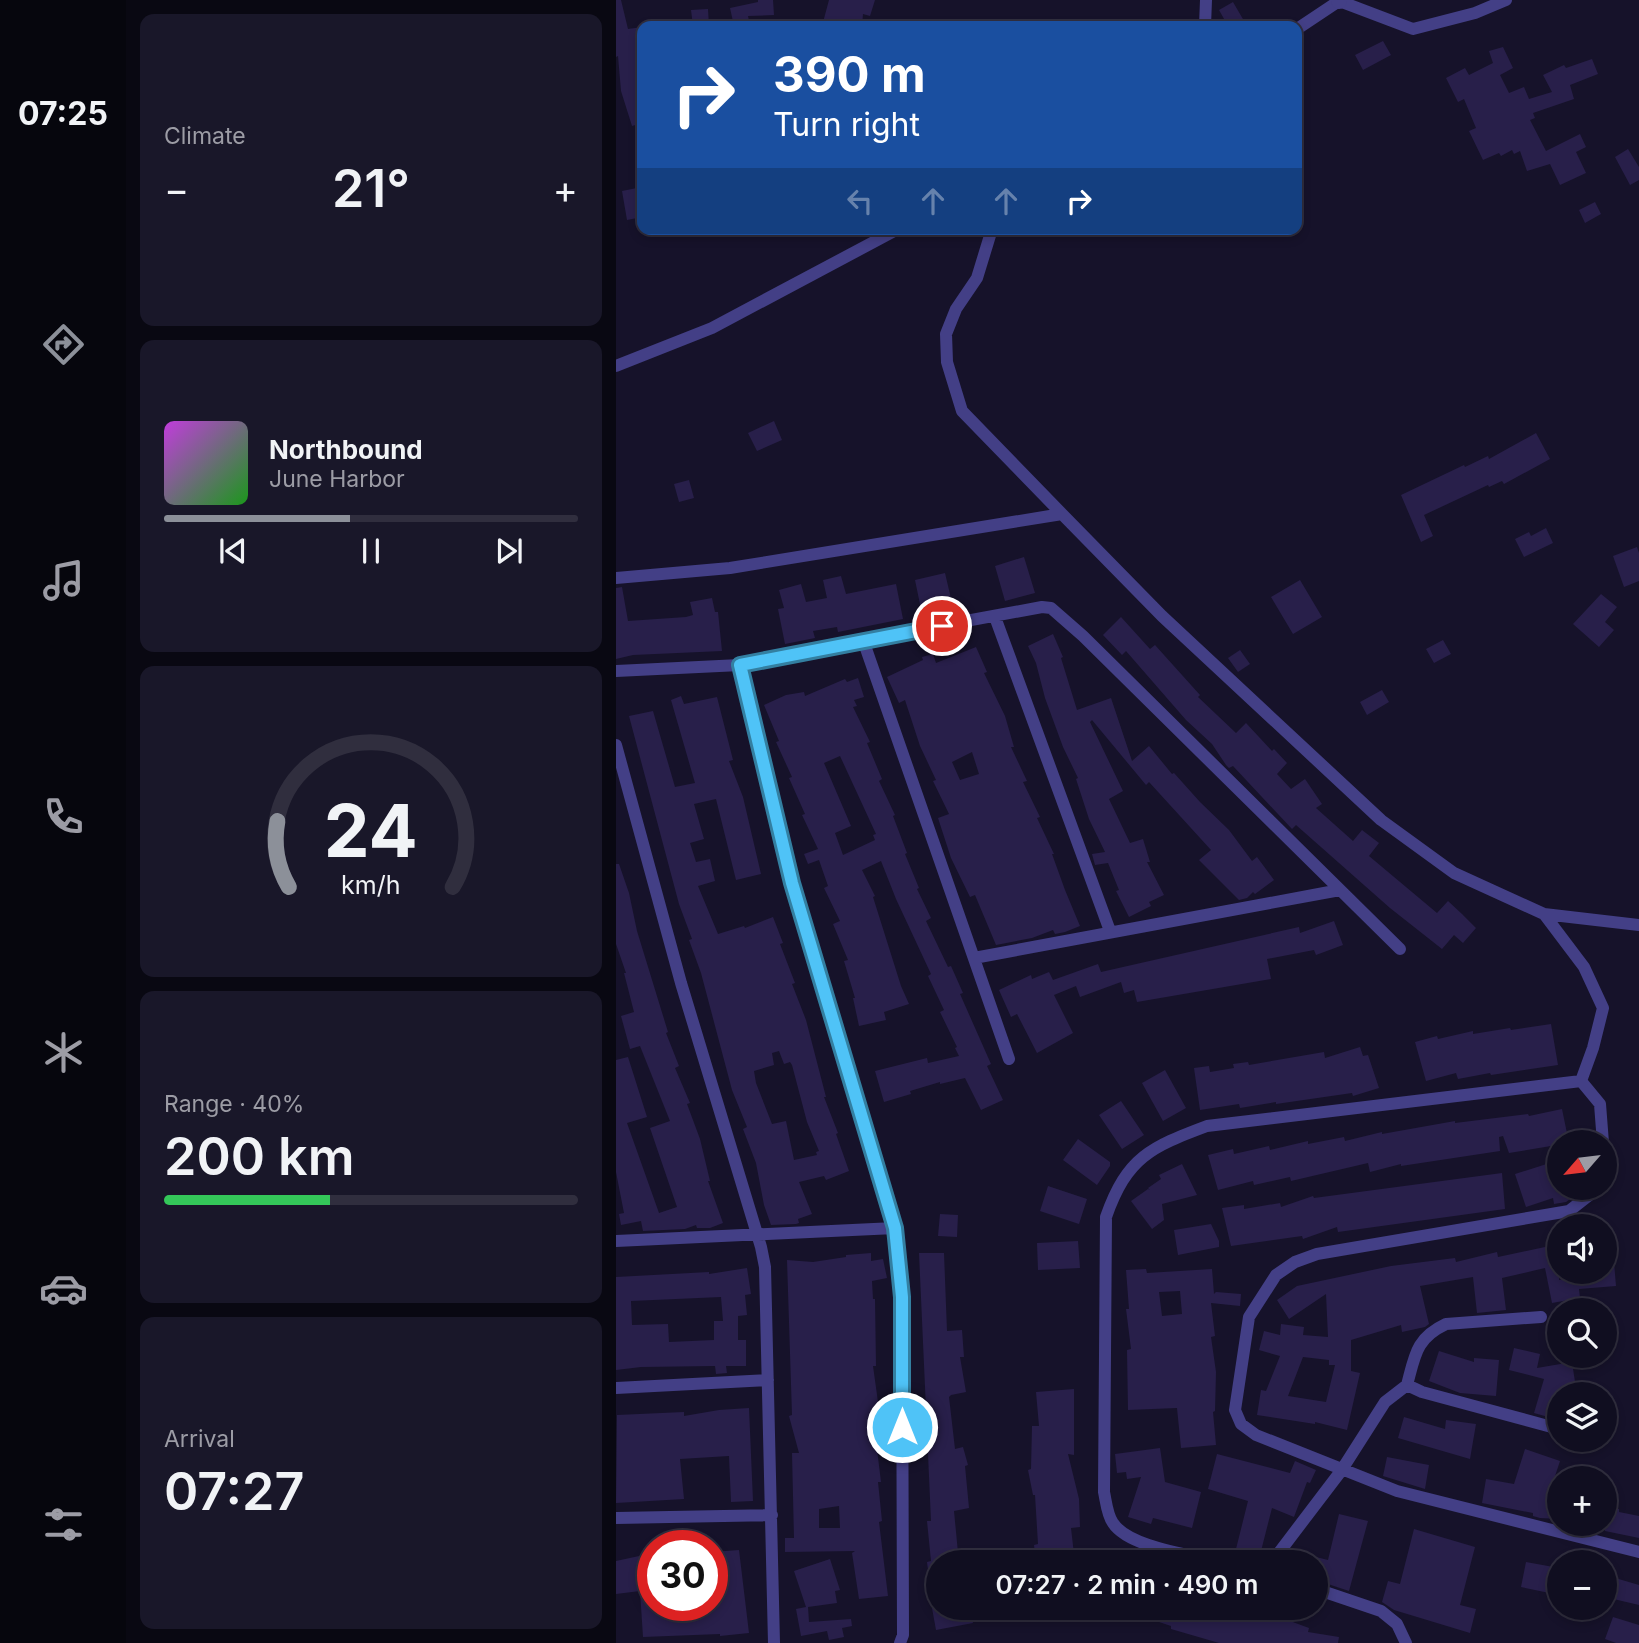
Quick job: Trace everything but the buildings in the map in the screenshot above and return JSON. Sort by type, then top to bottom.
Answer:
[{"type":"street","points":[[1205,21],[1206,0]]},
{"type":"street","points":[[1302,26],[1339,1],[1413,29],[1475,13],[1506,0]]},
{"type":"street","points":[[616,366],[712,328],[887,235]]},
{"type":"street","points":[[990,235],[977,278],[957,309],[946,334],[947,361],[962,411],[1162,616],[1381,820],[1454,873],[1544,914],[1639,925]]},
{"type":"street","points":[[616,578],[730,568],[1062,514]]},
{"type":"street","points":[[616,671],[740,665],[1042,607],[1051,608],[1400,949]]},
{"type":"street","points":[[995,617],[1110,931]]},
{"type":"street","points":[[863,640],[1009,1059]]},
{"type":"street","points":[[740,665],[792,883],[895,1228],[902,1297],[903,1634],[900,1643]]},
{"type":"street","points":[[616,745],[681,983],[758,1235],[765,1267],[774,1643]]},
{"type":"street","points":[[974,958],[1340,890]]},
{"type":"street","points":[[1544,914],[1584,967],[1603,1008],[1581,1081]]},
{"type":"street","points":[[1581,1081],[1600,1104],[1602,1130]]},
{"type":"street","points":[[1170,1550],[1121,1534],[1110,1520],[1104,1492],[1106,1217],[1115,1192],[1135,1164],[1161,1143],[1207,1126],[1581,1081]]},
{"type":"street","points":[[1582,1200],[1569,1211],[1317,1254],[1295,1262],[1276,1275],[1249,1317],[1235,1410],[1241,1424],[1256,1435],[1396,1491],[1639,1552]]},
{"type":"street","points":[[616,1227],[618,1241],[895,1228]]},
{"type":"street","points":[[1281,1550],[1341,1471],[1385,1402],[1406,1385],[1416,1350],[1434,1329],[1446,1324],[1541,1317]]},
{"type":"street","points":[[616,1388],[768,1380]]},
{"type":"street","points":[[1406,1385],[1422,1392],[1547,1426]]},
{"type":"street","points":[[616,1518],[772,1515]]},
{"type":"street","points":[[1328,1593],[1381,1611],[1396,1624],[1406,1643]]},
{"type":"route","points":[[902,1427],[902,1297],[895,1228],[792,883],[740,665],[942,626]]}]
